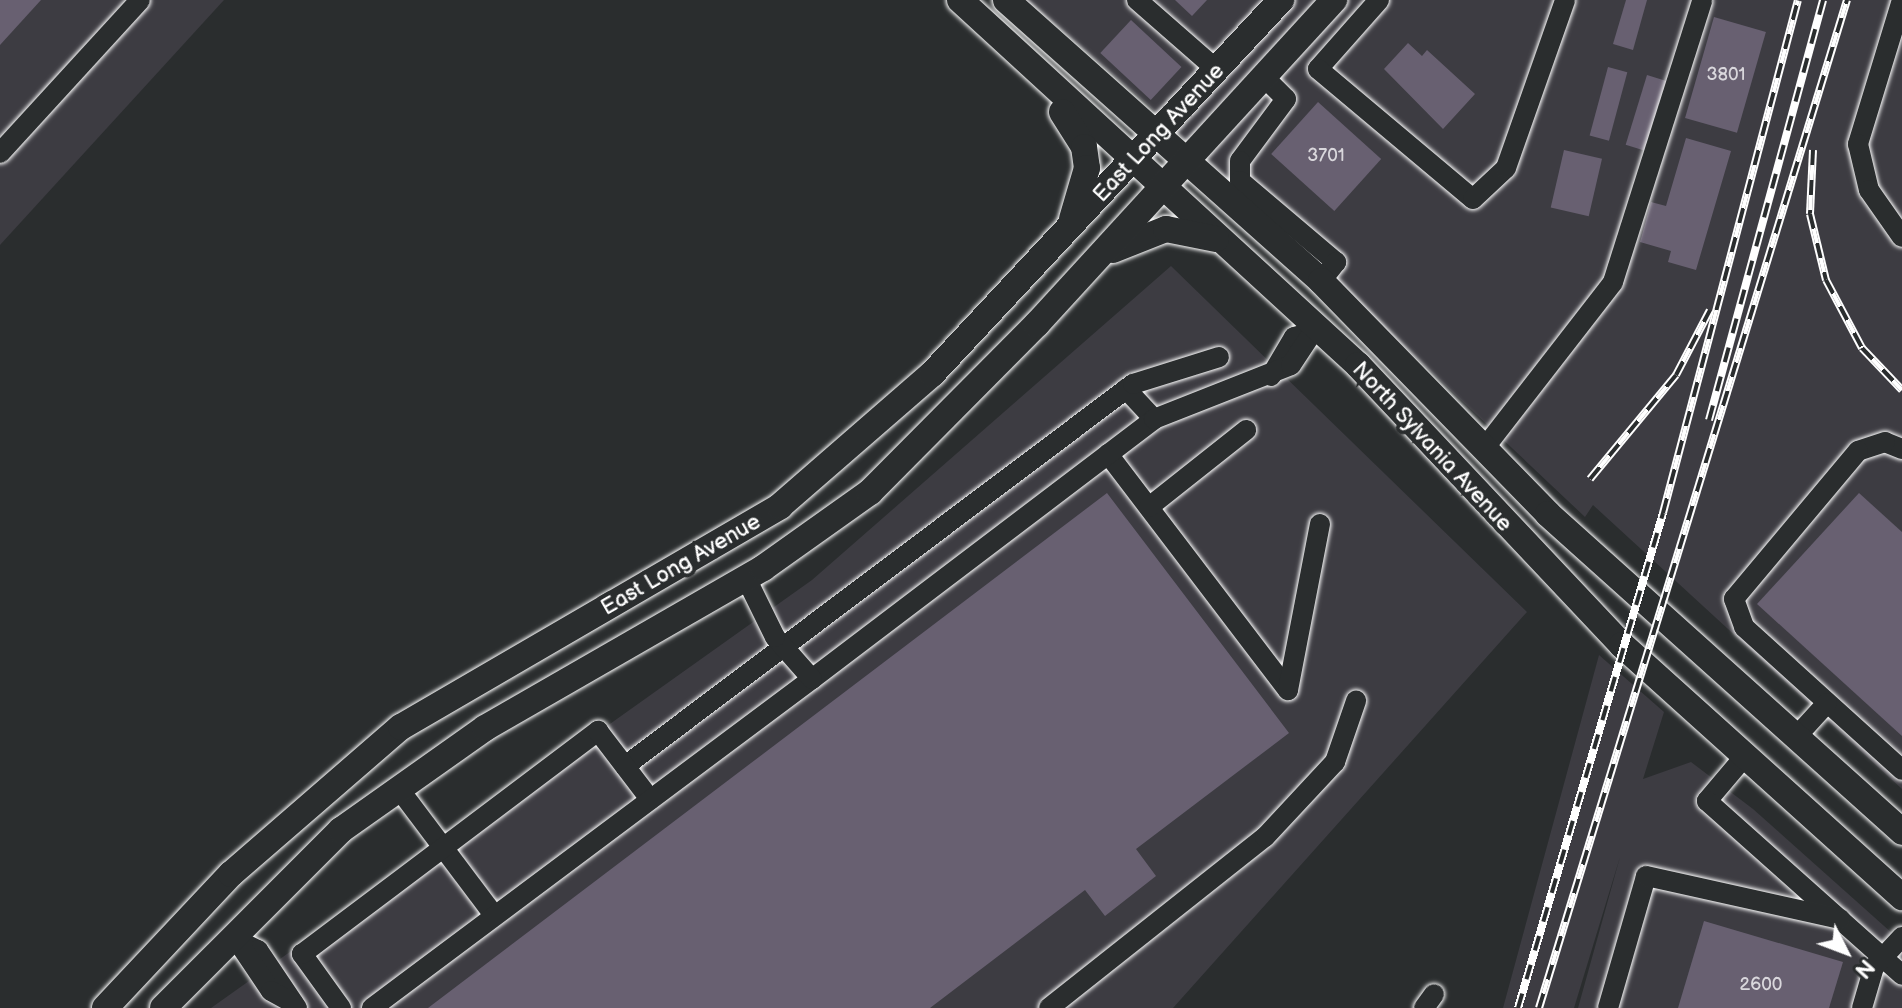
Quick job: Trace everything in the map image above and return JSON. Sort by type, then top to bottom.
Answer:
[{"type":"main road","name":"North Sylvania Avenue","points":[[960,0],[1413,421],[1461,481],[1622,645],[1902,897]]},
{"type":"main road","name":"East Long Avenue","points":[[105,1008],[199,907],[401,727],[728,542],[780,506],[932,374],[1054,248],[1281,0]]},
{"type":"main road","name":"East Long Avenue","points":[[163,1008],[236,941],[302,863],[402,794],[485,728],[749,584],[870,492],[1102,255],[1334,0]]},
{"type":"main road","name":"North Sylvania Avenue","points":[[1018,5],[1321,281],[1486,446],[1548,514],[1902,832]]},
{"type":"main road","points":[[1018,5],[999,39],[1084,147],[1085,190],[1054,248]]},
{"type":"main road","points":[[1102,255],[1166,229],[1222,242]]},
{"type":"main road","points":[[1461,481],[1486,446]]},
{"type":"main road","points":[[728,542],[749,584]]},
{"type":"main road","points":[[199,907],[236,941]]},
{"type":"lane","points":[[0,153],[140,0]]},
{"type":"lane","points":[[1137,0],[1217,70]]},
{"type":"lane","points":[[1379,0],[1318,69],[1473,199],[1506,168],[1565,0]]},
{"type":"lane","points":[[1902,0],[1858,144],[1869,190],[1902,237]]},
{"type":"lane","points":[[1486,446],[1613,282],[1702,1]]},
{"type":"lane","points":[[1264,77],[1286,99],[1240,161],[1240,181],[1336,262],[1321,281]]},
{"type":"lane","points":[[372,1008],[1154,419],[1271,376],[1305,349],[1313,329]]},
{"type":"lane","points":[[625,766],[1126,389],[1219,357]]},
{"type":"lane","points":[[1126,389],[1154,419]]},
{"type":"lane","points":[[1149,507],[1246,430]]},
{"type":"lane","points":[[1902,449],[1885,442],[1858,451],[1734,599],[1744,627],[1902,770]]},
{"type":"lane","points":[[1108,454],[1288,690],[1320,524]]},
{"type":"lane","points":[[749,584],[787,646],[812,679]]},
{"type":"lane","points":[[1049,1008],[1265,837],[1335,762],[1356,701]]},
{"type":"lane","points":[[1796,737],[1827,703]]},
{"type":"lane","points":[[341,1008],[302,954],[598,731],[650,799]]},
{"type":"lane","points":[[1745,756],[1707,801],[1902,975]]},
{"type":"lane","points":[[402,794],[494,915]]},
{"type":"lane","points":[[1608,1008],[1646,876],[1840,919]]},
{"type":"lane","points":[[1862,1008],[1883,958],[1902,937]]},
{"type":"lane","points":[[236,941],[271,991],[295,1006]]},
{"type":"shaded area","points":[[0,0],[224,0],[0,245]]},
{"type":"shaded area","points":[[1026,0],[1902,0],[1902,789],[1593,505],[1585,517],[1146,103]]},
{"type":"shaded area","points":[[1171,266],[1527,612],[1173,1008],[211,1008],[812,580]]},
{"type":"shaded area","points":[[1599,655],[1664,712],[1643,779],[1691,762],[1753,809],[1902,942],[1902,1008],[1578,1008],[1620,857],[1574,1008],[1503,1008]]},
{"type":"building","points":[[0,0],[41,0],[0,45]]},
{"type":"building","points":[[1175,0],[1207,0],[1192,16]]},
{"type":"building","points":[[1626,0],[1647,0],[1633,50],[1613,44]]},
{"type":"building","points":[[1714,17],[1766,32],[1737,133],[1685,118]]},
{"type":"building","points":[[1131,20],[1181,67],[1151,100],[1100,53]]},
{"type":"building","points":[[1408,43],[1422,56],[1427,50],[1475,94],[1443,129],[1384,69]]},
{"type":"building","points":[[1608,67],[1627,72],[1609,141],[1590,136]]},
{"type":"building","points":[[1647,75],[1667,81],[1646,151],[1626,145]]},
{"type":"building","points":[[1318,102],[1381,159],[1334,211],[1271,154]]},
{"type":"building","points":[[1686,138],[1731,151],[1696,270],[1668,262],[1671,251],[1640,242],[1651,202],[1666,206]]},
{"type":"building","points":[[1564,150],[1602,159],[1589,216],[1551,207]]},
{"type":"building","points":[[1107,493],[1289,733],[1136,849],[1156,876],[1105,916],[1085,890],[930,1008],[428,1008]]},
{"type":"building","points":[[1859,493],[1902,532],[1902,736],[1757,604]]},
{"type":"building","points":[[1704,921],[1843,962],[1829,1008],[1678,1008]]},
{"type":"railway","points":[[1518,1008],[1663,513],[1798,0]]},
{"type":"railway","points":[[1709,420],[1823,0]]},
{"type":"railway","points":[[1539,1008],[1847,0]]},
{"type":"railway","points":[[1813,150],[1810,214],[1826,280],[1862,348],[1902,390]]},
{"type":"railway","points":[[1590,479],[1676,375],[1710,310]]}]
